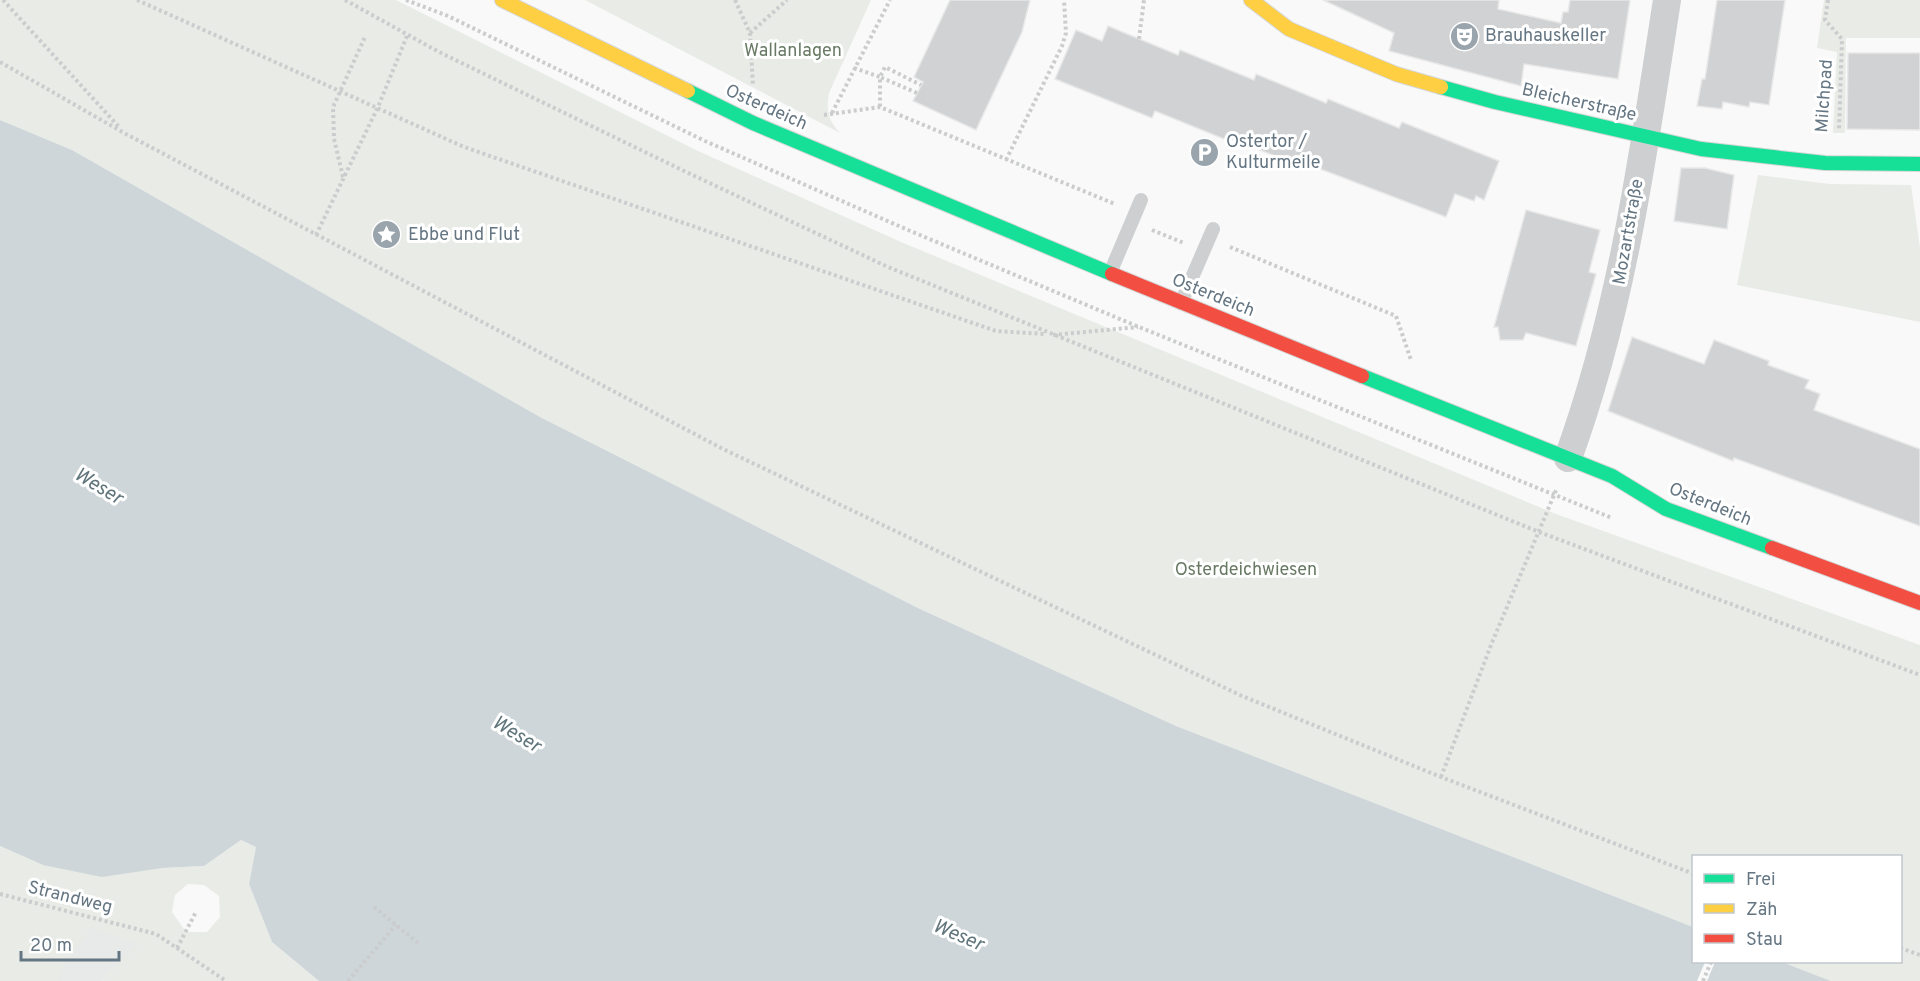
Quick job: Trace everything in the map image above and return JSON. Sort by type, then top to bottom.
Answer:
[{"type":"main road","name":"Osterdeich","points":[[502,0],[753,123],[1181,303],[1612,476],[1666,509],[1920,603]]},
{"type":"main road","name":"Bleicherstraße","points":[[1251,0],[1289,29],[1396,74],[1495,102],[1701,149],[1825,163],[1920,164]]},
{"type":"street","name":"Mozartstraße","points":[[1568,458],[1617,299],[1646,138],[1667,0]]},
{"type":"lane","points":[[1110,273],[1139,206]]},
{"type":"lane","points":[[1181,303],[1211,234]]},
{"type":"path","points":[[3,0],[124,133]]},
{"type":"path","points":[[137,0],[464,147],[996,331],[1051,335],[1138,327],[1583,507]]},
{"type":"path","points":[[345,0],[407,36],[845,247],[1051,335],[1539,532],[1920,675]]},
{"type":"path","points":[[735,0],[750,33],[752,55]]},
{"type":"path","points":[[750,33],[787,0]]},
{"type":"path","points":[[890,0],[832,114],[880,107],[1006,160],[1139,206],[1151,230],[1188,245],[1211,234],[1396,316],[1410,354],[1417,399]]},
{"type":"path","points":[[1006,160],[1062,46],[1066,33],[1064,0]]},
{"type":"path","points":[[1139,39],[1144,0]]},
{"type":"path","name":"Milchpad","points":[[1825,163],[1839,133],[1842,39],[1825,20],[1828,0]]},
{"type":"path","points":[[316,235],[378,107],[407,36]]},
{"type":"path","points":[[343,177],[332,123],[333,106],[365,37]]},
{"type":"path","points":[[0,62],[124,133],[723,449],[1242,696],[1441,777],[1692,873]]},
{"type":"path","points":[[880,107],[880,76],[885,67],[921,85]]},
{"type":"path","points":[[854,68],[880,76],[917,93]]},
{"type":"path","points":[[1441,777],[1491,645],[1554,496]]},
{"type":"path","name":"Strandweg","points":[[0,894],[156,934],[226,981]]},
{"type":"path","points":[[374,907],[418,943]]},
{"type":"path","points":[[177,948],[196,912]]},
{"type":"path","points":[[348,981],[396,925]]},
{"type":"path","points":[[1902,949],[1920,955]]},
{"type":"path","points":[[1703,981],[1711,963]]},
{"type":"shaded area","points":[[0,894],[140,944],[102,981],[0,981]]},
{"type":"green space","name":"Osterdeichwiesen","points":[[0,0],[396,0],[698,151],[901,242],[1556,514],[1920,645],[1920,981],[1831,981],[1785,963],[1902,963],[1902,855],[1692,855],[1692,927],[1176,726],[920,609],[540,417],[72,150],[0,120]]},
{"type":"green space","name":"Wallanlagen","points":[[585,0],[871,0],[829,93],[829,114],[840,133]]},
{"type":"green space","points":[[1824,0],[1920,0],[1920,38],[1846,38],[1845,133],[1833,133],[1837,52],[1817,48]]},
{"type":"green space","points":[[1758,175],[1830,184],[1911,185],[1920,248],[1920,322],[1737,285]]},
{"type":"green space","points":[[241,840],[256,847],[249,884],[272,942],[319,981],[102,981],[139,944],[91,927],[66,962],[58,981],[0,981],[0,846],[43,865],[162,868],[204,866]],"holes":[[[188,884],[204,885],[219,896],[220,917],[207,932],[186,932],[172,912],[175,895]]]},
{"type":"water","name":"Weser","points":[[0,120],[72,150],[540,417],[920,609],[1176,726],[1692,927],[1692,963],[1785,963],[1831,981],[319,981],[272,942],[249,884],[256,847],[241,840],[204,866],[162,868],[102,877],[43,865],[0,846]]},
{"type":"pier","points":[[1705,963],[1715,963],[1707,981],[1697,981]]},
{"type":"building","points":[[950,0],[1030,0],[1022,32],[976,130],[913,101],[923,82],[914,77]]},
{"type":"building","points":[[1323,0],[1499,0],[1498,9],[1561,23],[1563,12],[1568,12],[1570,0],[1630,0],[1618,79],[1524,64],[1521,86],[1389,51],[1394,33]]},
{"type":"building","points":[[1717,0],[1785,0],[1769,105],[1750,102],[1749,107],[1723,102],[1722,109],[1697,106],[1702,79],[1705,79]]},
{"type":"building","points":[[1108,26],[1178,55],[1180,50],[1254,80],[1256,74],[1326,103],[1328,99],[1399,128],[1402,122],[1499,161],[1484,200],[1476,196],[1474,201],[1455,194],[1446,217],[1302,162],[1300,166],[1230,138],[1229,141],[1155,111],[1152,118],[1055,79],[1076,30],[1102,41]]},
{"type":"building","points":[[1848,53],[1920,53],[1920,130],[1847,129]]},
{"type":"building","points":[[1681,168],[1705,168],[1734,175],[1727,229],[1674,221]]},
{"type":"building","points":[[1526,210],[1600,230],[1589,272],[1596,274],[1576,346],[1526,333],[1523,340],[1500,340],[1498,327],[1494,327]]},
{"type":"building","points":[[1632,337],[1704,364],[1714,340],[1769,361],[1768,365],[1809,380],[1805,388],[1820,394],[1814,410],[1920,449],[1920,526],[1734,458],[1733,461],[1608,411]]},
{"type":"traffic: fast","points":[[1441,87],[1495,102],[1701,149],[1825,163],[1920,164]]},
{"type":"traffic: fast","points":[[688,91],[753,123],[1112,274]]},
{"type":"traffic: fast","points":[[1362,376],[1612,476],[1666,509],[1772,548]]},
{"type":"traffic: slow","points":[[502,0],[688,91]]},
{"type":"traffic: slow","points":[[1251,0],[1289,29],[1396,74],[1441,87]]},
{"type":"traffic: jam","points":[[1112,274],[1362,376]]},
{"type":"traffic: jam","points":[[1772,548],[1920,603]]},
{"type":"place","name":"Brauhauskeller","points":[[1464,36]]},
{"type":"place","name":"Ostertor / Kulturmeile","points":[[1205,152]]},
{"type":"place","name":"Ebbe und Flut","points":[[387,235]]}]
